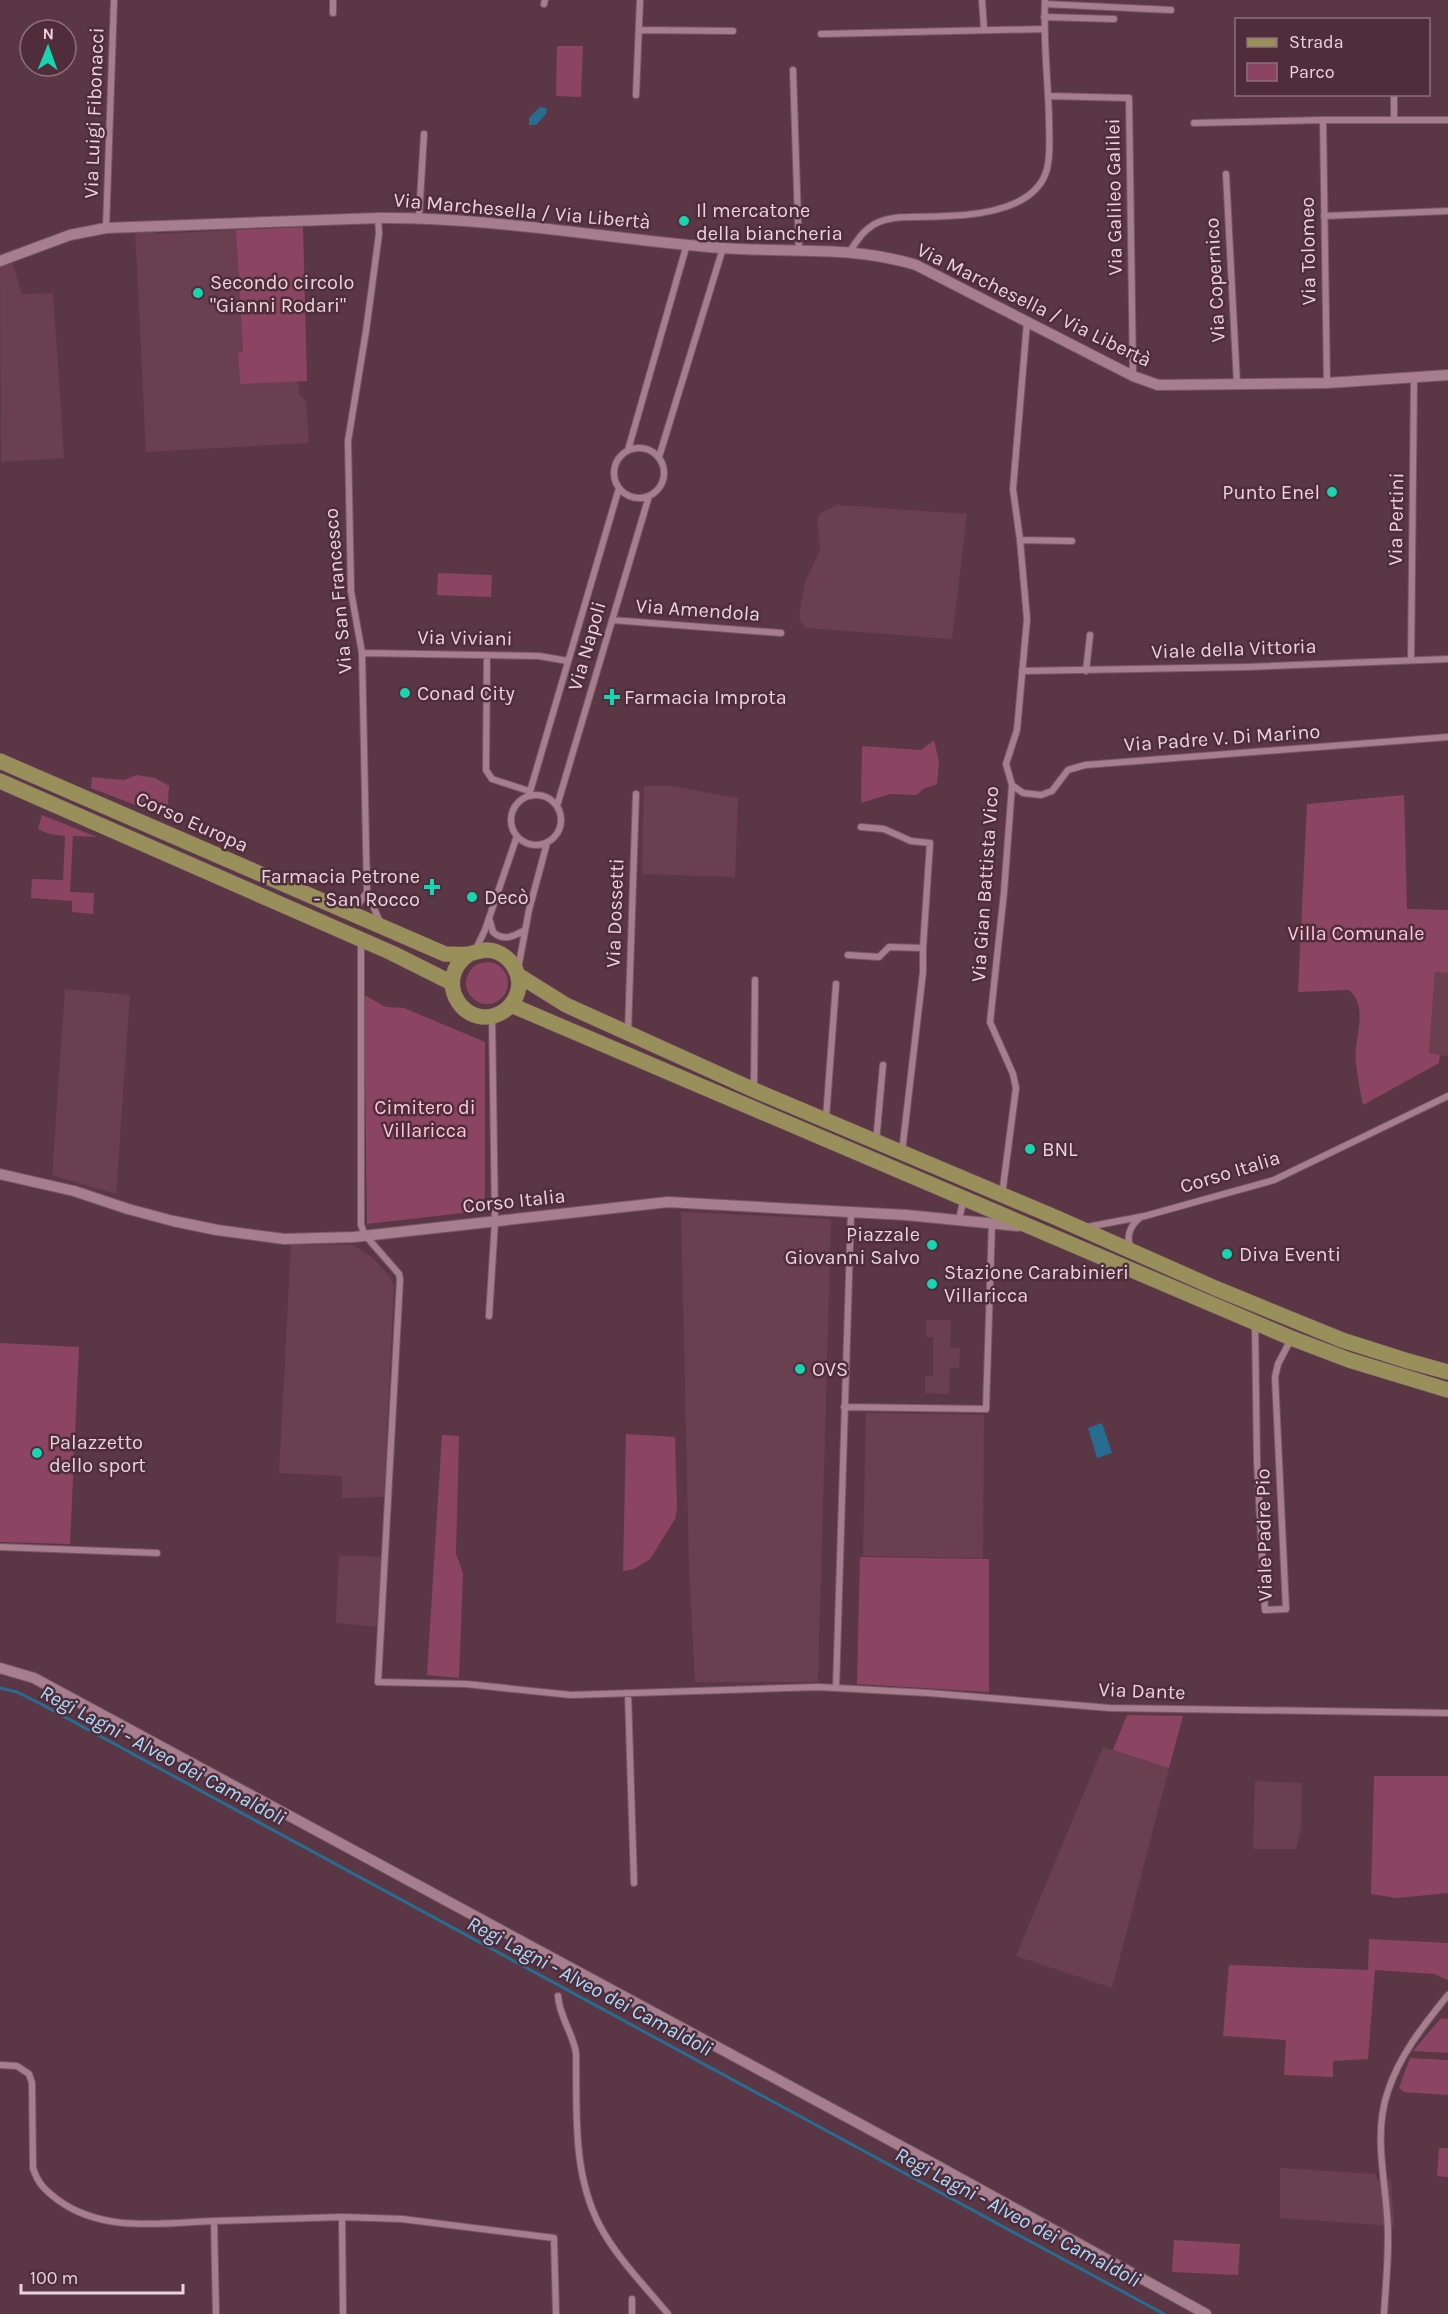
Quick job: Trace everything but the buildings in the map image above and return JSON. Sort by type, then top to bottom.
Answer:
[{"type":"main road","name":"Corso Europa","points":[[0,761],[445,954],[472,953]]},
{"type":"main road","name":"Corso Europa","points":[[0,781],[364,941],[452,983]]},
{"type":"main road","points":[[485,950],[502,954],[511,962],[518,974],[519,988],[511,1005],[492,1016],[474,1014],[464,1009],[454,994],[452,983],[457,966],[472,953],[485,950]]},
{"type":"main road","points":[[518,974],[566,1005],[826,1121],[1309,1327],[1408,1361],[1448,1372]]},
{"type":"main road","points":[[511,1005],[1291,1338],[1349,1360],[1448,1389]]},
{"type":"main road","points":[[1045,1232],[1057,1233],[1061,1229],[1053,1216]]},
{"type":"main road","points":[[1045,1232],[1062,1234],[1080,1228]]},
{"type":"street","name":"Via Luigi Fibonacci","points":[[106,228],[114,0]]},
{"type":"street","points":[[333,0],[333,13]]},
{"type":"street","points":[[636,95],[640,0]]},
{"type":"street","points":[[982,0],[984,29]]},
{"type":"street","points":[[850,251],[868,228],[879,222],[894,218],[950,216],[1015,204],[1030,196],[1039,187],[1047,170],[1050,148],[1044,29],[1045,2],[1171,10]]},
{"type":"street","points":[[1044,17],[1114,19]]},
{"type":"street","points":[[821,34],[1044,29]]},
{"type":"street","points":[[640,30],[733,31]]},
{"type":"street","points":[[793,70],[799,251]]},
{"type":"street","name":"Via Galileo Galilei","points":[[1048,96],[1129,98],[1133,376]]},
{"type":"street","points":[[1394,96],[1394,120]]},
{"type":"street","name":"Via Tolomeo","points":[[1323,120],[1327,383]]},
{"type":"street","points":[[1194,123],[1448,120]]},
{"type":"street","points":[[419,217],[424,134]]},
{"type":"street","name":"Via Copernico","points":[[1226,174],[1237,384]]},
{"type":"street","points":[[1324,216],[1448,211]]},
{"type":"street","name":"Via Marchesella / Via Libertà","points":[[0,261],[70,235],[106,228],[419,217],[474,221],[723,248],[850,251],[884,255],[916,265],[1133,376],[1158,385],[1327,383],[1448,375]]},
{"type":"street","name":"Via San Francesco","points":[[378,218],[379,234],[348,441],[351,591],[362,653],[367,892],[385,929]]},
{"type":"street","points":[[628,450],[648,449],[659,457],[663,464],[664,479],[661,486],[649,496],[633,497],[619,488],[614,474],[615,467],[617,460],[628,450],[687,244]]},
{"type":"street","points":[[659,457],[723,248]]},
{"type":"street","name":"Via Gian Battista Vico","points":[[1002,1195],[1016,1088],[990,1022],[1004,892],[1012,785],[1006,764],[1017,730],[1027,619],[1013,489],[1027,322]]},
{"type":"street","name":"Via Pertini","points":[[1411,660],[1414,378]]},
{"type":"street","name":"Via Napoli","points":[[529,793],[619,488]]},
{"type":"street","name":"Via Napoli","points":[[558,806],[649,496]]},
{"type":"street","points":[[1020,540],[1072,541]]},
{"type":"street","name":"Via Amendola","points":[[612,620],[781,633]]},
{"type":"street","points":[[1086,671],[1090,635]]},
{"type":"street","name":"Via Viviani","points":[[362,653],[539,656],[568,661]]},
{"type":"street","points":[[487,655],[486,770],[492,779],[529,793],[548,797],[558,806],[561,812],[561,826],[547,843],[534,845],[528,843],[517,836],[511,823],[511,816],[517,803],[529,793]]},
{"type":"street","name":"Viale della Vittoria","points":[[1022,671],[1247,667],[1448,659]]},
{"type":"street","name":"Via Padre V. Di Marino","points":[[1012,785],[1023,793],[1041,795],[1052,791],[1068,770],[1085,765],[1448,736]]},
{"type":"street","name":"Via Dossetti","points":[[628,1033],[636,794]]},
{"type":"street","points":[[861,827],[884,829],[911,841],[930,843],[923,972],[902,1153]]},
{"type":"street","points":[[472,953],[489,918],[517,836]]},
{"type":"street","points":[[518,974],[525,930],[547,843]]},
{"type":"street","points":[[346,912],[358,905],[367,892]]},
{"type":"street","points":[[489,918],[490,927],[498,936],[510,938],[525,930]]},
{"type":"street","points":[[364,941],[361,947],[361,1225],[365,1235]]},
{"type":"street","points":[[848,956],[879,957],[889,947],[923,948]]},
{"type":"street","points":[[754,1090],[755,980]]},
{"type":"street","points":[[826,1121],[836,984]]},
{"type":"street","points":[[489,1316],[495,1221],[492,1016]]},
{"type":"street","points":[[876,1142],[883,1065]]},
{"type":"street","name":"Corso Italia","points":[[1080,1228],[1141,1217],[1274,1180],[1448,1096]]},
{"type":"street","name":"Corso Italia","points":[[0,1174],[75,1191],[128,1209],[217,1230],[284,1239],[365,1235],[668,1202],[992,1222],[1045,1232]]},
{"type":"street","points":[[959,1220],[964,1197]]},
{"type":"street","points":[[836,1688],[851,1212]]},
{"type":"street","points":[[1137,1254],[1129,1244],[1129,1237],[1131,1227],[1141,1217]]},
{"type":"street","points":[[844,1407],[986,1409],[992,1222]]},
{"type":"street","name":"Via Dante","points":[[365,1235],[399,1274],[400,1279],[378,1682],[466,1684],[571,1695],[836,1688],[1110,1708],[1448,1713]]},
{"type":"street","name":"Viale Padre Pio","points":[[1255,1323],[1257,1462],[1265,1610],[1286,1609],[1275,1377],[1278,1364],[1291,1338]]},
{"type":"street","points":[[0,1547],[157,1553]]},
{"type":"street","points":[[0,1668],[34,1678],[934,2164],[1206,2314]]},
{"type":"street","points":[[628,1693],[634,1882]]},
{"type":"street","points":[[1384,2314],[1388,2214],[1382,2178],[1380,2133],[1387,2092],[1410,2043],[1448,1995]]},
{"type":"street","points":[[558,1996],[559,2007],[574,2042],[576,2054],[578,2148],[584,2187],[600,2227],[668,2314]]},
{"type":"street","points":[[0,2065],[16,2066],[29,2074],[32,2083],[33,2169],[36,2179],[42,2188],[65,2205],[86,2215],[106,2222],[152,2224],[342,2217],[402,2219],[554,2238],[556,2314]]},
{"type":"street","points":[[342,2217],[343,2314]]},
{"type":"street","points":[[214,2221],[216,2314]]},
{"type":"street","points":[[632,2299],[632,2314]]},
{"type":"shaded area","name":"Secondo circolo \"Gianni Rodari\"","points":[[153,228],[155,234],[236,230],[243,353],[238,353],[240,383],[298,381],[299,394],[306,401],[309,443],[146,452],[135,229]]},
{"type":"shaded area","points":[[11,259],[22,294],[53,293],[64,458],[1,462],[0,264]]},
{"type":"shaded area","points":[[837,505],[967,514],[952,639],[806,628],[799,618],[806,580],[820,550],[817,519],[821,513]]},
{"type":"shaded area","points":[[644,786],[671,786],[738,798],[735,877],[642,874]]},
{"type":"shaded area","points":[[1435,972],[1448,973],[1448,1056],[1429,1054]]},
{"type":"shaded area","points":[[65,989],[130,995],[116,1194],[52,1175]]},
{"type":"shaded area","points":[[681,1212],[831,1219],[818,1682],[695,1682],[689,1566]]},
{"type":"shaded area","points":[[291,1244],[353,1245],[374,1259],[390,1277],[394,1286],[384,1497],[342,1498],[342,1476],[279,1473]]},
{"type":"shaded area","points":[[926,1320],[951,1320],[950,1347],[960,1348],[959,1368],[950,1368],[949,1394],[925,1393],[925,1376],[933,1376],[933,1337],[926,1337]]},
{"type":"shaded area","points":[[866,1413],[984,1415],[983,1558],[863,1556]]},
{"type":"shaded area","points":[[339,1555],[381,1557],[377,1627],[336,1623]]},
{"type":"shaded area","points":[[1103,1747],[1169,1768],[1112,1988],[1016,1956]]},
{"type":"shaded area","points":[[1255,1781],[1302,1783],[1301,1829],[1296,1849],[1253,1849]]},
{"type":"shaded area","points":[[1280,2168],[1376,2174],[1377,2180],[1391,2179],[1394,2226],[1280,2218]]},
{"type":"green space","points":[[557,46],[583,46],[581,97],[556,96]]},
{"type":"green space","points":[[303,227],[307,381],[240,384],[238,353],[243,352],[236,230]]},
{"type":"green space","points":[[438,573],[492,575],[491,597],[437,595]]},
{"type":"green space","points":[[934,740],[939,762],[937,784],[923,789],[917,795],[890,794],[861,803],[862,746],[921,750]]},
{"type":"green space","points":[[137,775],[155,778],[169,786],[167,817],[91,788],[92,777],[124,780]]},
{"type":"green space","name":"Villa Comunale","points":[[1404,795],[1407,909],[1448,910],[1448,973],[1435,972],[1429,1053],[1440,1055],[1439,1063],[1363,1105],[1356,1062],[1360,1015],[1355,997],[1349,990],[1298,992],[1307,804]]},
{"type":"green space","points":[[42,815],[97,837],[73,836],[70,892],[94,893],[93,914],[72,912],[72,901],[31,898],[32,879],[63,880],[65,836],[49,834],[38,829]]},
{"type":"green space","points":[[487,962],[495,963],[502,968],[507,975],[507,991],[502,998],[495,1003],[487,1004],[479,1003],[472,998],[467,991],[466,983],[467,975],[472,968],[479,963]]},
{"type":"green space","name":"Cimitero di Villaricca","points":[[364,995],[386,1007],[404,1008],[485,1042],[485,1195],[481,1205],[471,1212],[367,1224]]},
{"type":"green space","name":"Palazzetto dello sport","points":[[0,1343],[79,1347],[70,1544],[0,1542]]},
{"type":"green space","points":[[626,1434],[675,1437],[677,1508],[675,1519],[650,1559],[634,1569],[623,1571]]},
{"type":"green space","points":[[442,1435],[459,1436],[456,1554],[463,1573],[459,1678],[427,1675]]},
{"type":"green space","points":[[860,1557],[989,1559],[989,1692],[857,1684]]},
{"type":"green space","points":[[1127,1715],[1183,1716],[1169,1768],[1113,1750]]},
{"type":"green space","points":[[1374,1776],[1448,1776],[1448,1893],[1397,1898],[1371,1894]]},
{"type":"green space","points":[[1369,1939],[1448,1943],[1448,1980],[1434,1974],[1375,1970],[1368,2059],[1333,2061],[1333,2077],[1284,2075],[1286,2040],[1223,2036],[1229,1965],[1368,1970]]},
{"type":"green space","points":[[1441,2018],[1448,2019],[1448,2053],[1413,2051]]},
{"type":"green space","points":[[1410,2058],[1448,2060],[1448,2095],[1404,2092],[1399,2088]]},
{"type":"green space","points":[[1439,2148],[1448,2148],[1448,2177],[1437,2176]]},
{"type":"green space","points":[[1174,2240],[1240,2244],[1238,2275],[1172,2272]]},
{"type":"water","points":[[540,107],[547,108],[546,114],[536,125],[529,125],[529,118]]},
{"type":"water","points":[[1102,1423],[1112,1453],[1097,1458],[1088,1428]]},
{"type":"waterway","name":"Regi Lagni - Alveo dei Camaldoli","points":[[0,1688],[17,1692],[41,1704],[1164,2314]]},
{"type":"place","name":"Il mercatone della biancheria","points":[[684,221]]},
{"type":"place","name":"Secondo circolo \"Gianni Rodari\"","points":[[198,293]]},
{"type":"place","name":"Punto Enel","points":[[1332,492]]},
{"type":"place","name":"Conad City","points":[[405,693]]},
{"type":"place","name":"Farmacia Improta","points":[[612,697]]},
{"type":"place","name":"Farmacia Petrone - San Rocco","points":[[432,887]]},
{"type":"place","name":"Decò","points":[[472,897]]},
{"type":"place","name":"BNL","points":[[1030,1149]]},
{"type":"place","name":"Piazzale Giovanni Salvo","points":[[932,1245]]},
{"type":"place","name":"Diva Eventi","points":[[1227,1254]]},
{"type":"place","name":"Stazione Carabinieri Villaricca","points":[[932,1284]]},
{"type":"place","name":"OVS","points":[[800,1369]]},
{"type":"place","name":"Palazzetto dello sport","points":[[37,1453]]}]
